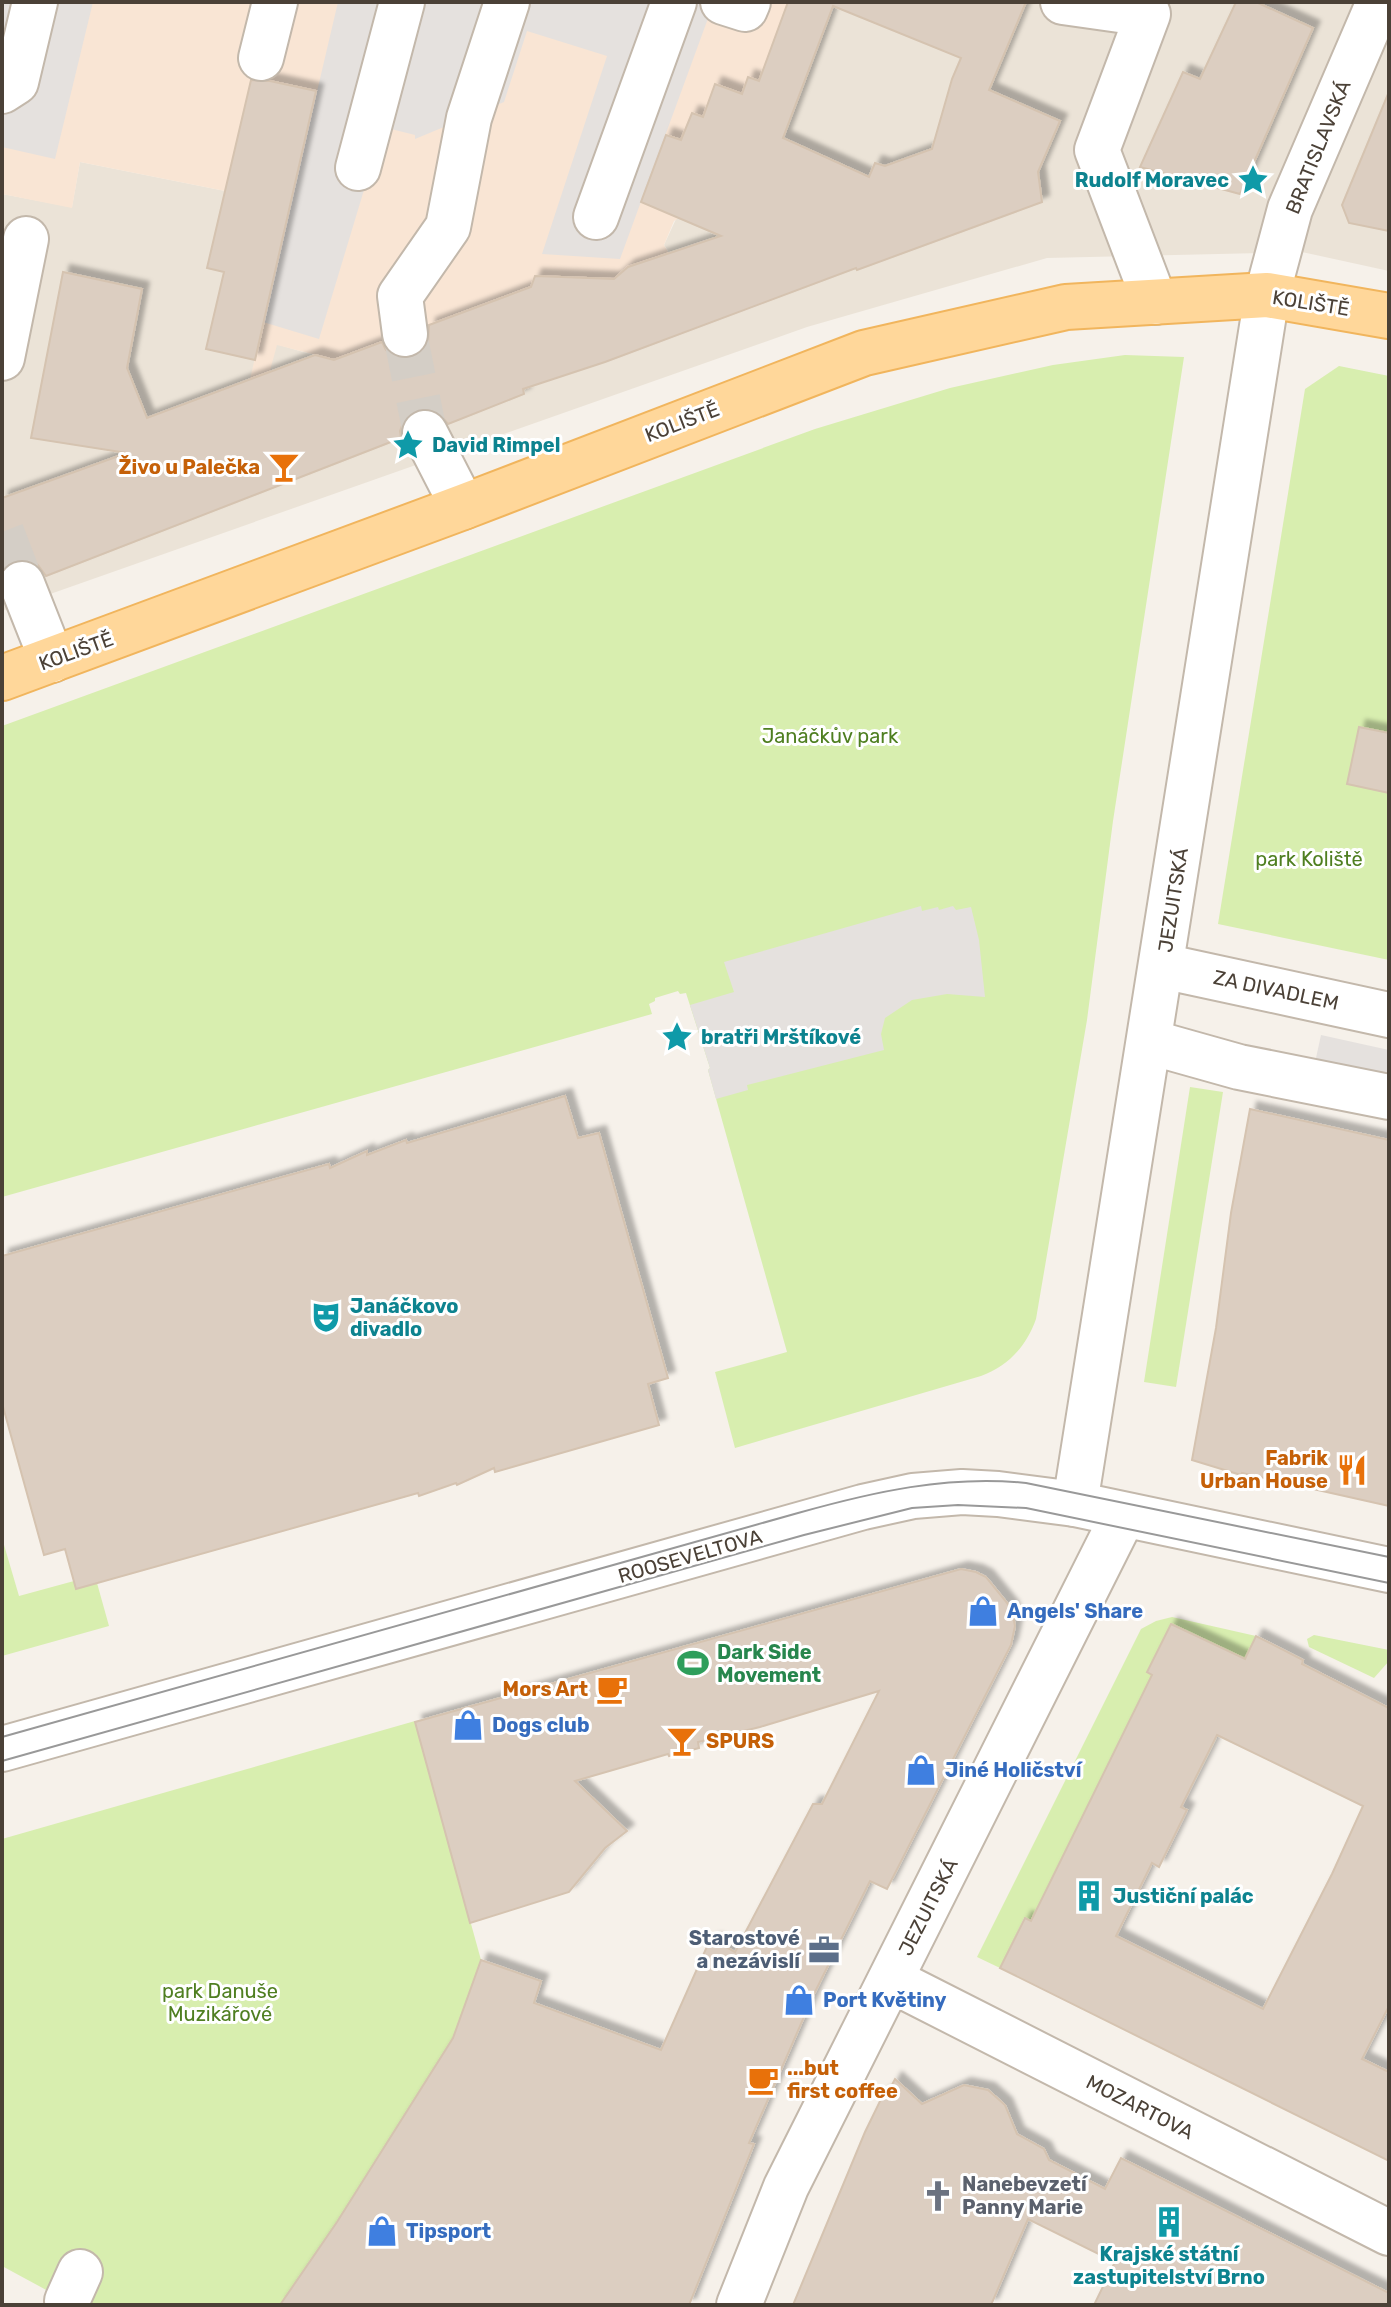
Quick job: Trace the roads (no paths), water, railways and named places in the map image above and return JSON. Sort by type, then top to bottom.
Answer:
[{"type":"main road","name":"KOLIŠTĚ","points":[[2,678],[463,507],[864,353],[1066,307],[1267,295],[1389,316]]},
{"type":"street","points":[[2,91],[16,82],[35,2]]},
{"type":"street","points":[[261,58],[275,2]]},
{"type":"street","points":[[358,168],[402,2]]},
{"type":"street","points":[[405,334],[400,296],[448,227],[469,118],[507,2]]},
{"type":"street","points":[[596,217],[674,2]]},
{"type":"street","points":[[723,2],[745,9],[748,2]]},
{"type":"street","points":[[1063,2],[1148,14],[1097,150],[1155,302]]},
{"type":"street","name":"BRATISLAVSKÁ","points":[[1267,295],[1290,209],[1379,2]]},
{"type":"street","points":[[2,358],[26,239]]},
{"type":"street","name":"JEZUITSKÁ","points":[[1075,1504],[1267,295]]},
{"type":"street","points":[[425,433],[463,507]]},
{"type":"street","points":[[22,584],[52,660]]},
{"type":"street","name":"ZA DIVADLEM","points":[[1162,966],[1389,1015]]},
{"type":"street","points":[[1150,1042],[1239,1067],[1389,1097]]},
{"type":"street","name":"ROOSEVELTOVA","points":[[2,1749],[863,1507],[913,1496],[962,1492],[1075,1504],[1389,1570]]},
{"type":"street","name":"JEZUITSKÁ","points":[[739,2305],[786,2187],[1118,1526],[1129,1516]]},
{"type":"street","name":"MOZARTOVA","points":[[891,1980],[1389,2233]]},
{"type":"tunnel","points":[[405,334],[425,433]]},
{"type":"tunnel","points":[[2,532],[22,584]]},
{"type":"tram line","points":[[2,1737],[798,1513],[854,1498],[939,1483],[1026,1483],[1389,1557]]},
{"type":"tram line","points":[[2,1761],[804,1535],[912,1508],[958,1505],[1026,1508],[1389,1583]]},
{"type":"place","name":"Rudolf Moravec","points":[[1253,180]]},
{"type":"place","name":"David Rimpel","points":[[408,445]]},
{"type":"place","name":"Živo u Palečka","points":[[284,467]]},
{"type":"place","name":"bratři Mrštíkové","points":[[677,1037]]},
{"type":"place","name":"Janáčkovo divadlo","points":[[326,1317]]},
{"type":"place","name":"Fabrik Urban House","points":[[1352,1470]]},
{"type":"place","name":"Angels' Share","points":[[983,1611]]},
{"type":"place","name":"Dark Side Movement","points":[[693,1663]]},
{"type":"place","name":"Mors Art","points":[[612,1689]]},
{"type":"place","name":"Dogs club","points":[[468,1725]]},
{"type":"place","name":"SPURS","points":[[682,1741]]},
{"type":"place","name":"Jiné Holičství","points":[[921,1770]]},
{"type":"place","name":"Justiční palác","points":[[1089,1896]]},
{"type":"place","name":"Starostové a nezávislí","points":[[824,1950]]},
{"type":"place","name":"Port Květiny","points":[[799,2000]]},
{"type":"place","name":"...but first coffee","points":[[763,2080]]},
{"type":"place","name":"Nanebevzetí Panny Marie","points":[[938,2196]]},
{"type":"place","name":"Krajské státní zastupitelství Brno","points":[[1169,2222]]},
{"type":"place","name":"Tipsport","points":[[382,2231]]},
{"type":"park label","name":"Janáčkův park","points":[[830,736]]},
{"type":"park label","name":"park Koliště","points":[[1309,859]]},
{"type":"park label","name":"park Danuše Muzikářové","points":[[220,2002]]}]
